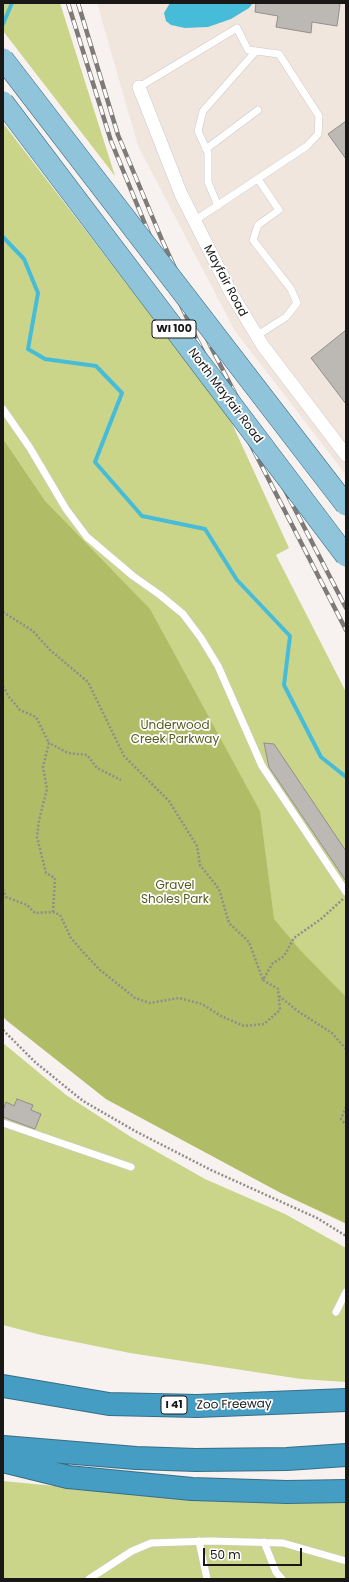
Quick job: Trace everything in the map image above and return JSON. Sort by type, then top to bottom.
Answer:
[{"type":"highway","name":"Zoo Freeway","points":[[3,1386],[109,1404],[197,1406],[346,1400]]},
{"type":"highway","points":[[3,1447],[136,1458],[196,1460],[287,1459],[346,1455]]},
{"type":"highway","points":[[3,1461],[68,1477],[192,1489],[287,1492],[346,1491]]},
{"type":"main road","name":"WI 100","points":[[3,59],[346,505]]},
{"type":"main road","name":"North Mayfair Road","points":[[3,102],[346,556]]},
{"type":"street","name":"Mayfair Road","points":[[139,87],[181,194],[221,274],[256,336],[346,455]]},
{"type":"lane","points":[[139,87],[237,28],[248,50],[279,54],[319,116],[318,134],[307,146],[194,221]]},
{"type":"lane","points":[[218,206],[208,182],[209,166],[206,150],[198,131],[203,111],[256,51]]},
{"type":"lane","points":[[206,150],[258,110]]},
{"type":"lane","points":[[256,336],[286,317],[297,303],[291,289],[254,240],[258,226],[279,210],[258,179]]},
{"type":"lane","points":[[3,409],[30,448],[66,509],[86,537],[133,576],[183,614],[201,638],[218,666],[262,766],[346,892]]},
{"type":"lane","points":[[3,1123],[132,1167]]},
{"type":"lane","points":[[336,1312],[346,1292]]},
{"type":"lane","points":[[199,1541],[207,1579]]},
{"type":"lane","points":[[89,1579],[132,1551],[151,1543],[199,1541],[283,1543],[346,1561]]},
{"type":"lane","points":[[264,1542],[276,1572],[282,1579]]},
{"type":"path","points":[[3,612],[33,631],[50,650],[88,682],[124,756],[169,801],[197,846],[200,865],[219,889],[229,923],[249,942],[263,980],[278,989],[280,1010],[264,1024],[244,1026],[220,1016],[202,1004],[179,998],[150,1003],[135,998],[105,974],[83,952],[71,938],[62,918],[53,912],[35,914],[27,905],[6,897],[3,890]]},
{"type":"path","points":[[3,686],[9,697],[20,710],[36,717],[49,743],[68,753],[87,755],[97,768],[121,780]]},
{"type":"path","points":[[49,743],[43,767],[47,789],[39,820],[38,837],[46,873],[55,878],[53,912]]},
{"type":"path","points":[[263,980],[272,964],[284,956],[294,938],[321,919],[346,896]]},
{"type":"path","points":[[279,995],[299,1012],[332,1033],[346,1049]]},
{"type":"path","points":[[3,1030],[35,1062],[83,1101],[135,1131],[211,1170],[316,1218],[346,1236]]},
{"type":"path","points":[[346,1107],[341,1119],[346,1125]]},
{"type":"shaded area","points":[[97,3],[346,3],[346,475],[235,331],[138,146]]},
{"type":"green space","points":[[3,3],[60,3],[115,176],[3,31]]},
{"type":"green space","name":"Underwood Creek Parkway","points":[[3,123],[229,417],[289,548],[276,555],[346,692],[346,1224],[281,1193],[106,1099],[3,1017]]},
{"type":"green space","name":"Gravel Sholes Park","points":[[3,439],[45,501],[150,609],[260,811],[274,919],[300,950],[346,997],[346,1223],[281,1193],[106,1099],[6,1020],[3,1016]]},
{"type":"green space","points":[[3,1043],[66,1095],[131,1137],[205,1179],[285,1214],[346,1248],[346,1382],[301,1379],[130,1353],[41,1335],[3,1325]]},
{"type":"green space","points":[[3,1481],[168,1497],[346,1481],[346,1579],[3,1579]]},
{"type":"water","points":[[170,3],[253,3],[249,8],[231,19],[208,27],[185,28],[171,25],[166,21],[164,13]]},
{"type":"building","points":[[256,3],[340,4],[337,26],[312,22],[311,33],[276,27],[278,16],[255,12]]},
{"type":"building","points":[[346,121],[346,159],[328,134]]},
{"type":"building","points":[[346,330],[346,404],[311,358]]},
{"type":"building","points":[[264,743],[274,744],[346,851],[346,881],[269,767]]},
{"type":"building","points":[[17,1099],[33,1105],[31,1110],[41,1114],[35,1129],[3,1117],[3,1110],[6,1102],[14,1106]]},
{"type":"waterway","points":[[3,24],[12,3]]},
{"type":"waterway","points":[[3,237],[24,259],[38,293],[28,349],[45,359],[96,366],[122,393],[95,462],[142,516],[205,529],[237,580],[290,636],[284,685],[321,757],[346,777]]},
{"type":"railway","points":[[68,3],[111,141],[152,241],[196,338],[346,630]]},
{"type":"railway","points":[[78,3],[118,135],[162,240],[211,347],[346,608]]}]
